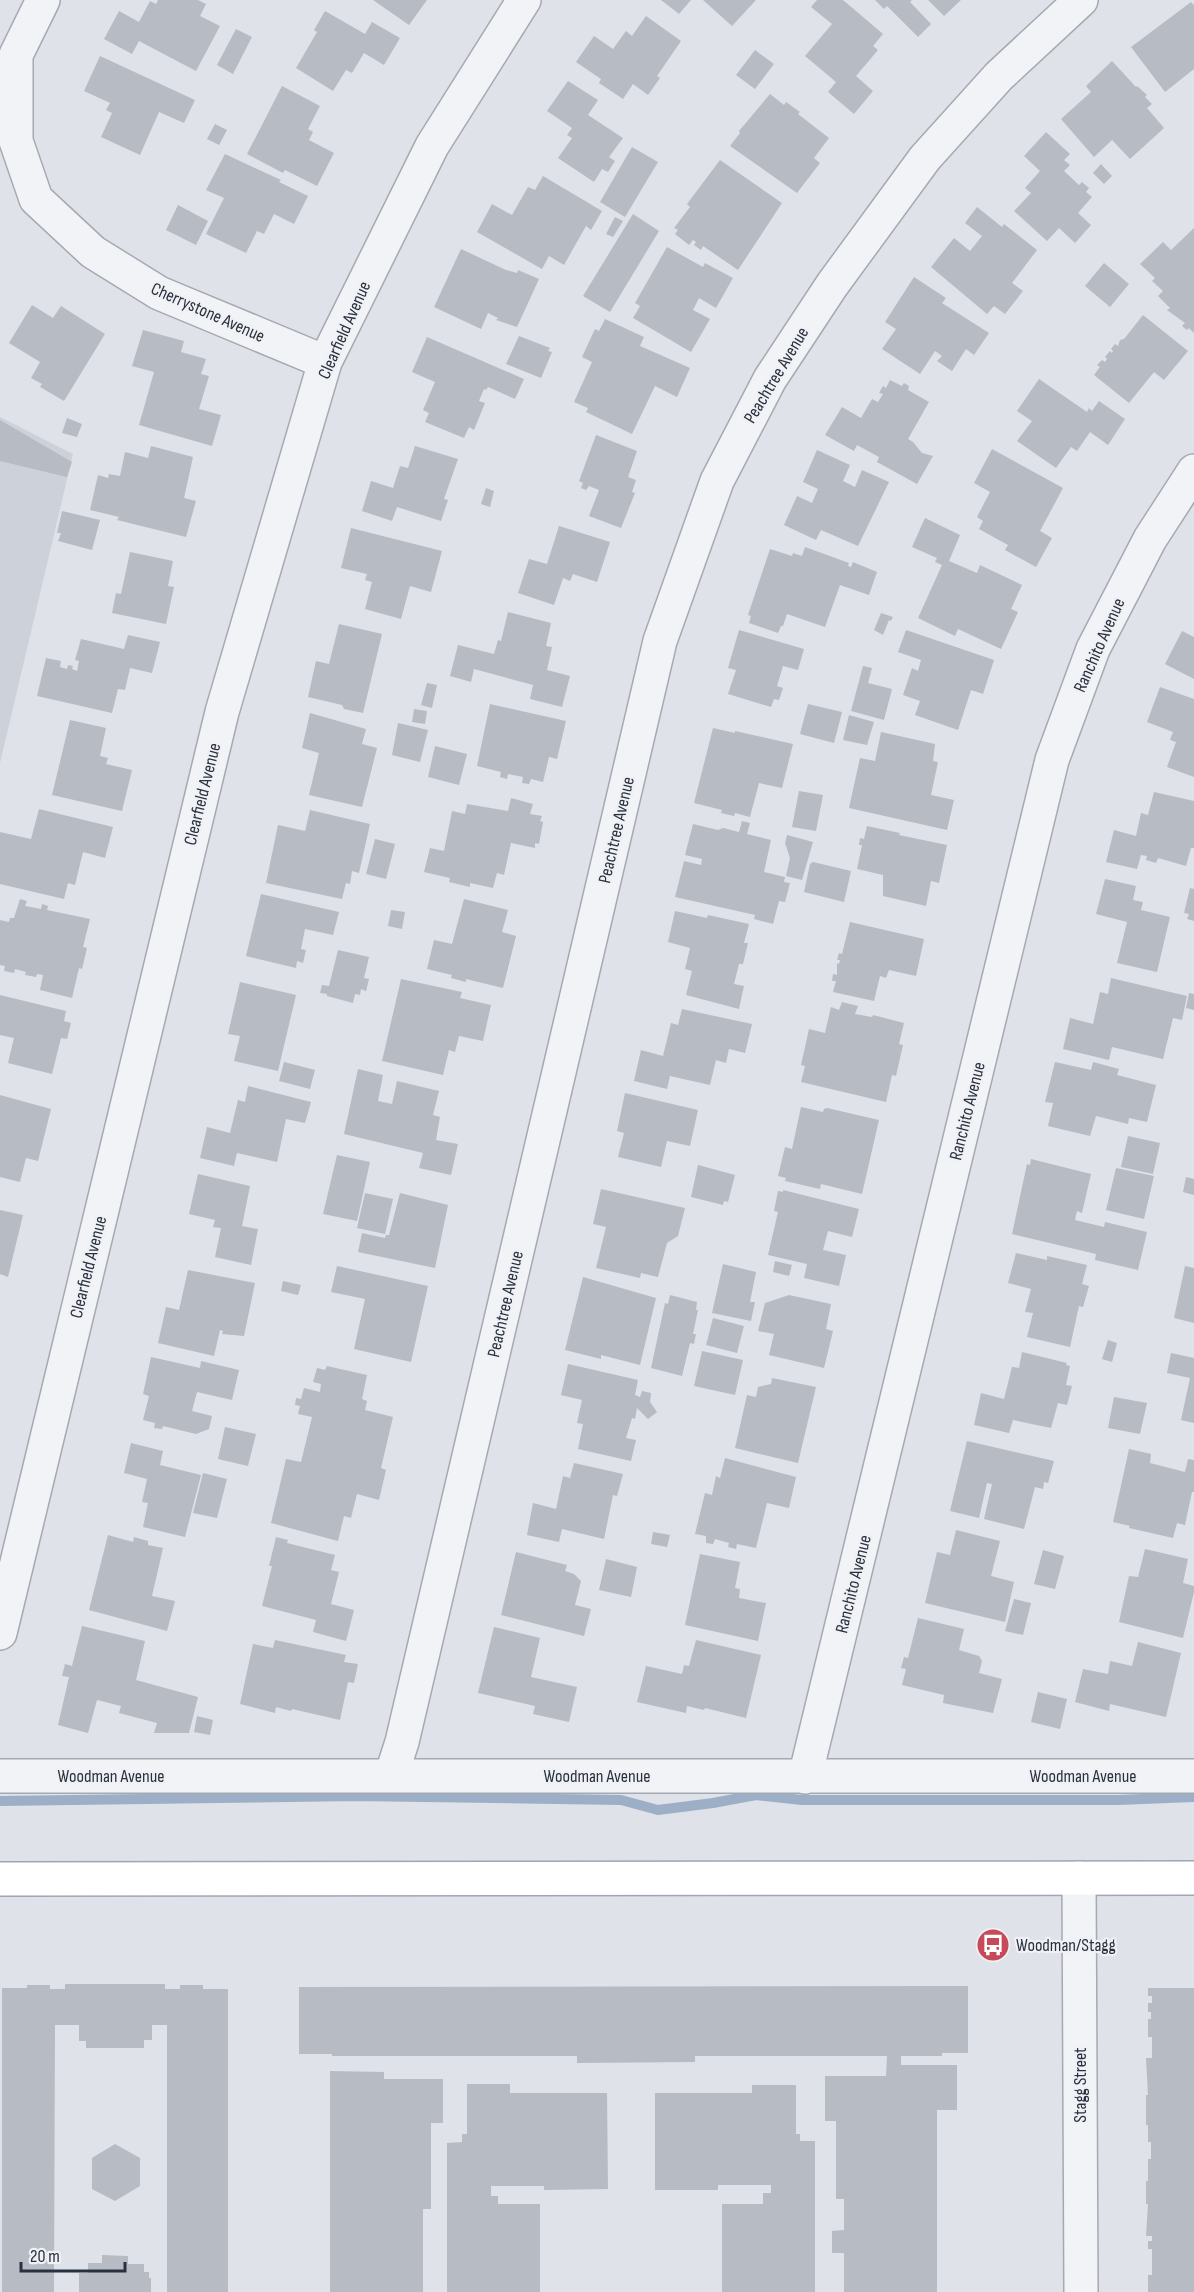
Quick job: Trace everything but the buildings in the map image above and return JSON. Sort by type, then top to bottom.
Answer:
[{"type":"main road","points":[[0,1878],[1194,1878]]},
{"type":"street","name":"Cherrystone Avenue","points":[[43,0],[16,56],[16,141],[36,199],[93,252],[159,293],[326,362]]},
{"type":"street","name":"Clearfield Avenue","points":[[0,1633],[222,712],[326,362],[432,146],[524,0]]},
{"type":"street","name":"Peachtree Avenue","points":[[391,1776],[402,1742],[660,641],[717,481],[770,379],[832,285],[925,158],[999,76],[1081,0]]},
{"type":"street","name":"Ranchito Avenue","points":[[805,1777],[1052,760],[1093,649],[1150,539],[1194,471]]},
{"type":"street","name":"Woodman Avenue","points":[[0,1776],[1194,1776]]},
{"type":"street","name":"Stagg Street","points":[[1079,1878],[1081,2292]]},
{"type":"shaded area","points":[[0,417],[73,454],[0,763]]},
{"type":"waterway","points":[[0,1801],[356,1796],[621,1800],[658,1810],[756,1795],[802,1800],[1118,1800],[1194,1797]]},
{"type":"place","name":"Woodman/Stagg","points":[[993,1945]]}]
